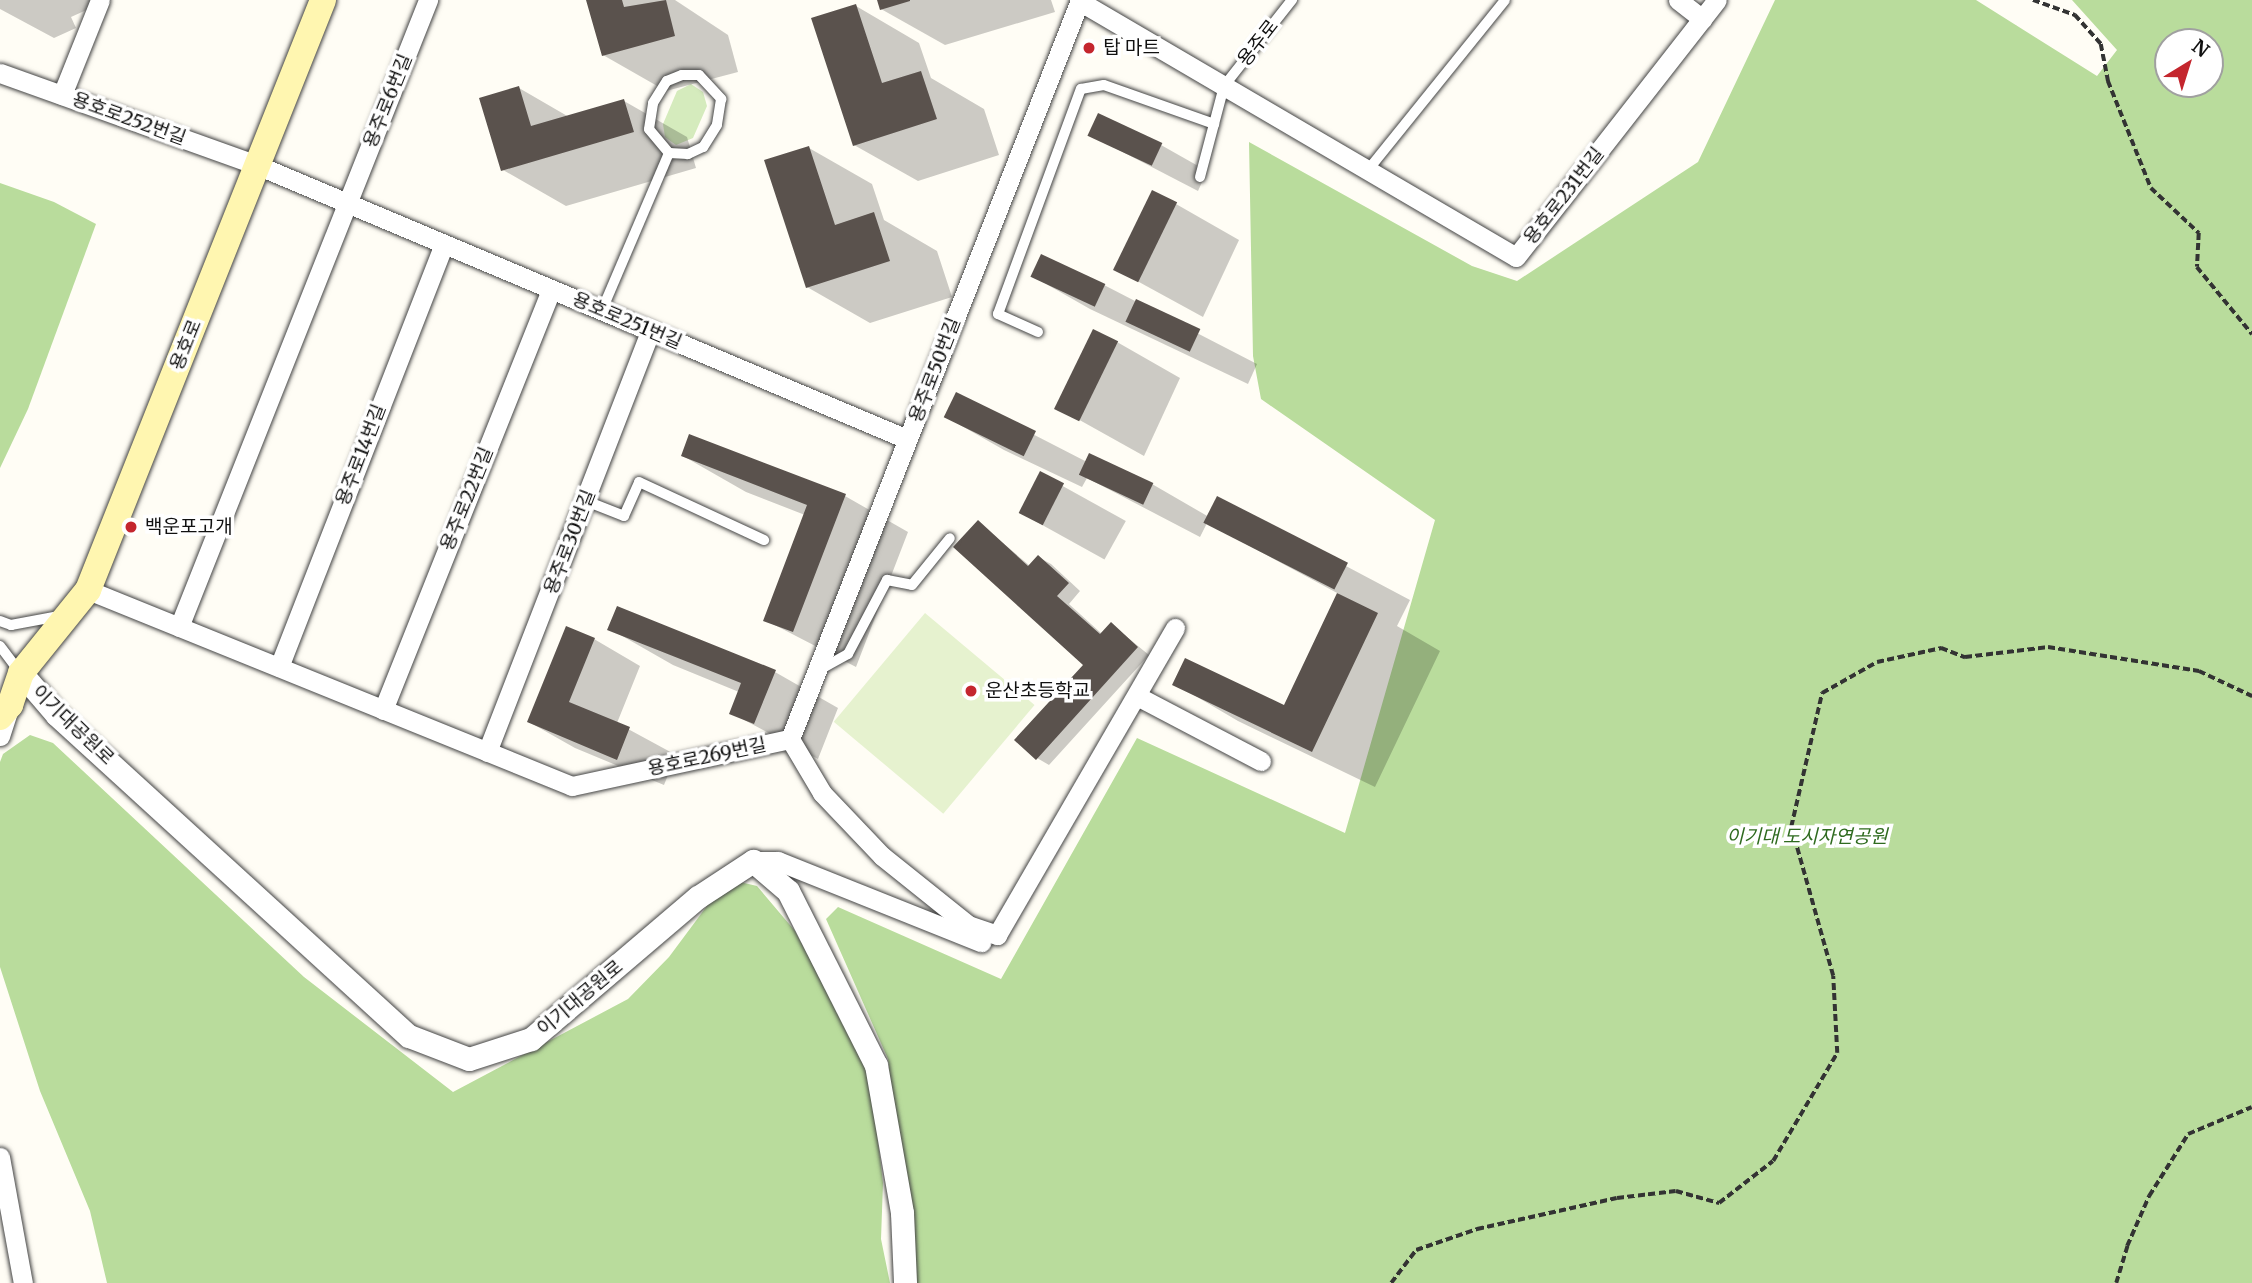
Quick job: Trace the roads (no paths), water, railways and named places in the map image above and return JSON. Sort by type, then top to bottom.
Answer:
[{"type":"main road","name":"용호로","points":[[8,695],[88,590],[323,0]]},
{"type":"street","points":[[62,95],[100,0]]},
{"type":"street","name":"용주로6번길","points":[[347,203],[428,0]]},
{"type":"street","name":"용호로231번길","points":[[1079,0],[1516,257],[1717,0]]},
{"type":"street","name":"용주로50번길","points":[[790,739],[1079,0]]},
{"type":"street","points":[[1678,0],[1702,19]]},
{"type":"street","name":"용호로252번길","points":[[0,73],[257,165]]},
{"type":"street","name":"용호로251번길","points":[[257,165],[907,439]]},
{"type":"street","points":[[179,627],[347,203]]},
{"type":"street","name":"용주로14번길","points":[[279,667],[444,244]]},
{"type":"street","name":"용주로22번길","points":[[383,710],[551,289]]},
{"type":"street","name":"용주로30번길","points":[[487,751],[650,331]]},
{"type":"street","name":"용호로269번길","points":[[88,590],[572,786],[790,739],[822,793],[882,856],[968,925],[998,935]]},
{"type":"street","points":[[753,861],[778,861],[981,942],[998,935],[1175,628]]},
{"type":"street","points":[[0,736],[8,695]]},
{"type":"street","name":"이기대공원로","points":[[8,695],[57,715],[409,1035],[469,1059],[531,1039],[698,897],[753,861]]},
{"type":"street","points":[[1137,696],[1261,761]]},
{"type":"street","points":[[753,861],[788,891],[876,1065],[902,1213],[905,1283]]},
{"type":"street","points":[[0,1157],[23,1283]]},
{"type":"lane","name":"용주로","points":[[1224,86],[1292,0]]},
{"type":"lane","points":[[1368,170],[1505,0]]},
{"type":"lane","points":[[699,75],[721,99],[717,125],[703,146],[688,155],[669,153],[649,129],[653,103],[667,80],[699,75]]},
{"type":"lane","points":[[1038,332],[998,314],[1081,89],[1104,85],[1214,124]]},
{"type":"lane","points":[[1200,177],[1224,86]]},
{"type":"lane","points":[[602,310],[669,153]]},
{"type":"lane","points":[[586,501],[624,516],[639,482],[764,540]]},
{"type":"lane","points":[[817,671],[848,654],[887,580],[912,586],[950,538]]},
{"type":"lane","points":[[0,621],[11,625],[40,622],[69,613]]},
{"type":"lane","points":[[0,646],[8,695]]},
{"type":"place","name":"탑 마트","points":[[1089,48]]},
{"type":"place","name":"백운포고개","points":[[131,527]]},
{"type":"place","name":"운산초등학교","points":[[971,691]]},
{"type":"park label","name":"이기대 도시자연공원","points":[[1807,837]]}]
